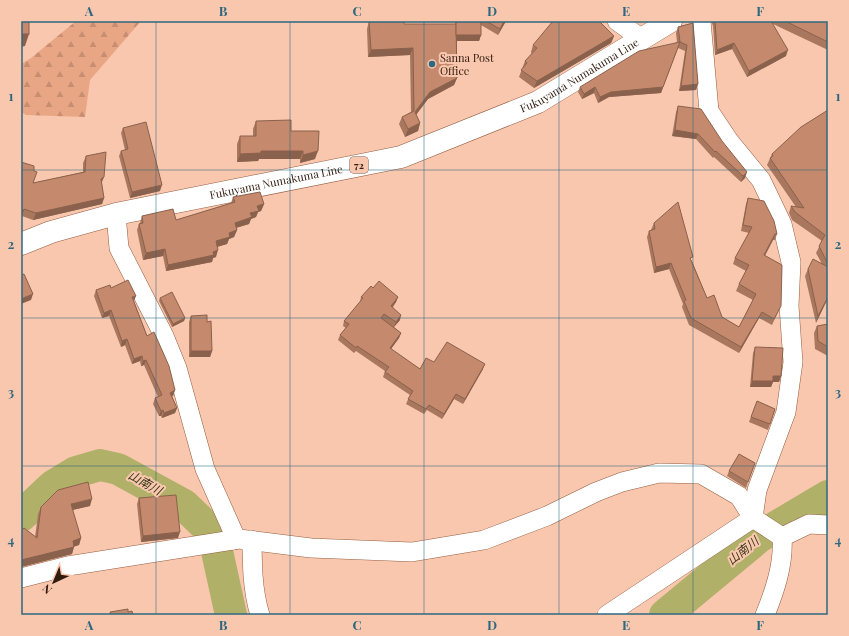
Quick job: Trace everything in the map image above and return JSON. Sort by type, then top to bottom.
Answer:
[{"type":"main road","name":"Fukuyama Numakuma Line","points":[[21,244],[51,232],[116,214],[401,157],[538,102],[672,21]]},
{"type":"street","points":[[617,21],[642,38]]},
{"type":"street","points":[[607,615],[753,518],[757,490],[786,412],[793,362],[789,306],[791,262],[782,224],[761,180],[729,141],[709,111],[701,21]]},
{"type":"street","points":[[116,214],[120,248],[164,336],[177,368],[205,469],[234,534],[254,553],[253,579],[260,615]]},
{"type":"street","points":[[21,578],[68,566],[242,540],[311,548],[412,552],[455,545],[484,540],[547,516],[596,492],[622,482],[659,473],[701,474],[739,496],[753,518],[782,537]]},
{"type":"street","points":[[782,537],[809,524],[828,525]]},
{"type":"street","points":[[765,615],[776,588],[783,552],[782,537]]},
{"type":"green space","points":[[76,21],[141,21],[90,80],[85,117],[26,115],[21,112],[21,64],[31,58]]},
{"type":"building","points":[[21,21],[29,21],[29,34],[21,34]]},
{"type":"building","points":[[369,21],[404,21],[404,24],[456,24],[457,78],[430,92],[415,112],[420,123],[408,129],[402,117],[414,111],[413,48],[371,50]]},
{"type":"building","points":[[456,21],[481,21],[481,35],[456,35]]},
{"type":"building","points":[[486,21],[504,21],[500,29]]},
{"type":"building","points":[[553,21],[599,21],[614,36],[537,81],[521,70],[527,63],[525,61],[537,48],[533,45]]},
{"type":"building","points":[[715,21],[771,21],[788,50],[749,71],[734,43],[717,50]]},
{"type":"building","points":[[785,21],[828,21],[828,42]]},
{"type":"building","points":[[693,23],[698,84],[681,86],[687,45],[680,42],[678,27]]},
{"type":"building","points":[[680,42],[663,87],[611,92],[600,97],[595,87],[584,94],[580,87],[639,51]]},
{"type":"building","points":[[678,106],[701,109],[722,141],[747,172],[743,176],[716,151],[715,152],[698,134],[675,130]]},
{"type":"building","points":[[828,110],[828,264],[819,246],[825,235],[795,212],[791,206],[804,208],[770,158],[773,156],[772,154],[801,127]]},
{"type":"building","points":[[291,120],[291,131],[319,131],[318,151],[303,155],[303,151],[261,151],[261,153],[240,154],[240,136],[256,136],[256,121]]},
{"type":"building","points":[[146,122],[162,185],[132,192],[121,151],[128,149],[123,128]]},
{"type":"building","points":[[106,152],[104,177],[101,179],[104,198],[36,213],[24,209],[23,212],[21,211],[21,162],[34,166],[34,171],[37,172],[33,183],[85,172],[86,156]]},
{"type":"building","points":[[260,192],[264,204],[257,206],[259,211],[250,213],[252,217],[235,223],[237,230],[229,233],[230,237],[216,241],[218,250],[213,252],[214,255],[168,265],[165,249],[146,253],[139,224],[143,223],[142,216],[173,209],[176,220],[235,202],[233,197]]},
{"type":"building","points":[[748,198],[764,201],[774,221],[777,234],[775,234],[764,255],[782,265],[781,306],[774,319],[762,312],[741,347],[691,318],[684,301],[686,300],[671,263],[656,267],[649,231],[655,229],[654,223],[678,202],[693,257],[690,258],[707,298],[714,295],[722,317],[739,327],[756,294],[739,284],[749,265],[735,258],[752,227],[743,225]]},
{"type":"building","points":[[813,259],[828,267],[828,297],[818,316],[808,269]]},
{"type":"building","points":[[24,274],[33,294],[21,299],[21,275]]},
{"type":"building","points":[[128,280],[136,296],[132,297],[147,336],[154,332],[169,366],[175,390],[170,393],[177,408],[164,413],[163,410],[161,411],[155,398],[162,395],[146,360],[143,361],[142,356],[134,359],[127,339],[122,341],[111,310],[104,313],[96,290],[110,285],[111,288]]},
{"type":"building","points":[[379,281],[398,297],[391,306],[401,315],[396,322],[384,314],[381,318],[401,333],[390,348],[420,369],[426,358],[434,362],[447,342],[485,364],[465,399],[456,394],[444,414],[429,405],[426,409],[408,399],[413,391],[385,372],[389,367],[357,346],[356,348],[340,335],[349,324],[344,321],[363,298],[361,297],[371,286],[373,288]]},
{"type":"building","points":[[172,292],[185,318],[173,324],[160,298]]},
{"type":"building","points":[[207,315],[207,322],[211,321],[212,351],[191,351],[191,316]]},
{"type":"building","points":[[828,324],[828,347],[818,341],[817,326]]},
{"type":"building","points":[[755,347],[783,348],[781,376],[773,376],[773,381],[752,381]]},
{"type":"building","points":[[757,401],[775,409],[770,424],[751,417]]},
{"type":"building","points":[[739,454],[755,463],[748,482],[729,471]]},
{"type":"building","points":[[88,482],[92,499],[71,504],[81,538],[73,541],[74,547],[21,560],[21,531],[24,528],[37,538],[41,507],[58,490]]},
{"type":"building","points":[[176,495],[180,532],[143,536],[139,498]]},
{"type":"building","points":[[128,609],[128,612],[132,611],[133,615],[111,615],[110,612]]},
{"type":"waterway","name":"山南川","points":[[21,516],[53,486],[76,472],[100,465],[118,469],[184,505],[213,533],[231,615]]},
{"type":"waterway","name":"山南川","points":[[665,615],[759,537],[828,496]]},
{"type":"place","name":"Sanna Post Office","points":[[432,64]]}]
